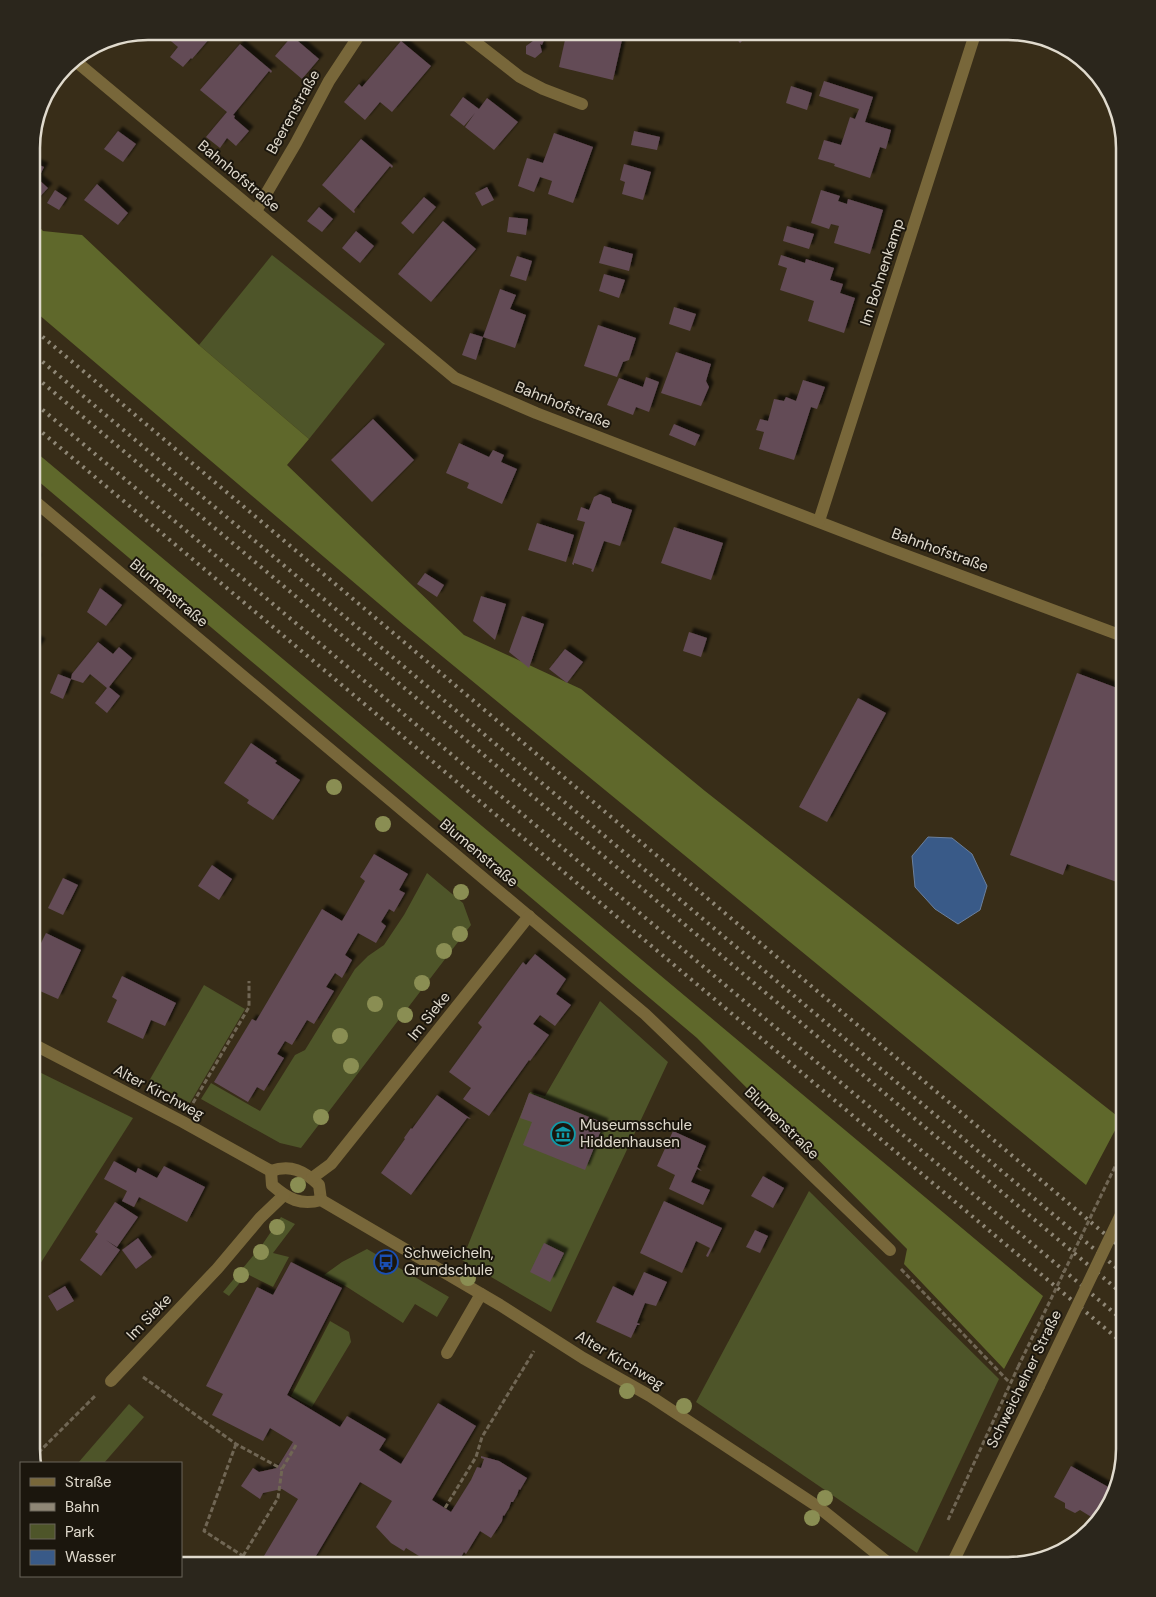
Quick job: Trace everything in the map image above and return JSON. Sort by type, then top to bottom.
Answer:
[{"type":"street","name":"Beerenstraße","points":[[256,211],[296,143],[329,81],[356,40]]},
{"type":"street","points":[[473,40],[520,77],[543,90],[582,104]]},
{"type":"street","name":"Im Bohnenkamp","points":[[819,521],[973,40]]},
{"type":"street","name":"Bahnhofstraße","points":[[80,65],[455,378],[536,414],[1116,634]]},
{"type":"street","name":"Blumenstraße","points":[[40,505],[645,1014],[890,1250]]},
{"type":"street","name":"Im Sieke","points":[[312,1178],[331,1164],[529,916]]},
{"type":"street","name":"Alter Kirchweg","points":[[40,1048],[183,1122],[271,1171]]},
{"type":"street","points":[[284,1195],[272,1185],[271,1171],[282,1167],[298,1170],[320,1184],[321,1200]]},
{"type":"street","name":"Im Sieke","points":[[110,1381],[217,1269],[260,1218],[284,1195]]},
{"type":"street","name":"Alter Kirchweg","points":[[284,1195],[310,1203],[321,1200],[650,1396],[817,1506],[881,1557]]},
{"type":"street","name":"Schweichelner Straße","points":[[955,1557],[1116,1225]]},
{"type":"street","points":[[447,1353],[481,1294]]},
{"type":"path","points":[[183,1122],[249,1007],[249,982]]},
{"type":"path","points":[[946,1522],[1010,1382],[1116,1165]]},
{"type":"path","points":[[890,1250],[899,1267],[1010,1382]]},
{"type":"path","points":[[445,1508],[476,1457],[482,1437],[545,1334]]},
{"type":"path","points":[[127,1363],[153,1385],[236,1444],[282,1469]]},
{"type":"path","points":[[40,1452],[110,1381]]},
{"type":"path","points":[[236,1444],[204,1531],[243,1556],[278,1498],[282,1469],[296,1445]]},
{"type":"green space","points":[[40,228],[43,231],[82,235],[199,345],[309,439],[287,465],[464,635],[581,689],[705,791],[1116,1115],[1116,1128],[1086,1185],[404,625],[40,316]]},
{"type":"green space","points":[[272,255],[385,344],[309,439],[199,345]]},
{"type":"green space","points":[[40,456],[1043,1296],[1004,1369],[904,1264],[907,1249],[697,1038],[40,483]]},
{"type":"green space","points":[[427,873],[463,903],[471,925],[301,1148],[280,1143],[201,1099],[211,1083],[260,1111],[295,1055],[305,1050],[355,969],[368,956],[384,945],[404,915]]},
{"type":"green space","points":[[204,985],[245,1009],[190,1103],[149,1081]]},
{"type":"green space","points":[[600,1001],[668,1062],[551,1312],[462,1260],[530,1092],[545,1096]]},
{"type":"green space","points":[[40,1072],[133,1118],[40,1264]]},
{"type":"green space","points":[[809,1191],[999,1379],[917,1553],[696,1402]]},
{"type":"green space","points":[[281,1217],[295,1224],[273,1253],[289,1257],[273,1287],[247,1274],[229,1296],[223,1292],[262,1245]]},
{"type":"green space","points":[[367,1249],[449,1297],[437,1317],[415,1304],[403,1323],[347,1287],[324,1275],[342,1262]]},
{"type":"green space","points":[[330,1321],[349,1332],[351,1342],[312,1407],[291,1396]]},
{"type":"green space","points":[[129,1404],[144,1417],[105,1462],[79,1462]]},
{"type":"water","points":[[928,837],[952,838],[972,854],[987,886],[980,910],[958,924],[935,909],[915,887],[912,856]]},
{"type":"building","points":[[170,40],[208,40],[183,67],[170,57],[178,47]]},
{"type":"building","points":[[289,40],[297,40],[319,59],[302,79],[275,56]]},
{"type":"building","points":[[531,40],[544,40],[542,45],[540,44],[542,52],[535,58],[526,54],[526,46],[533,41]]},
{"type":"building","points":[[565,40],[622,40],[613,80],[559,67]]},
{"type":"building","points":[[401,41],[431,66],[392,112],[380,102],[365,120],[344,102],[359,84],[362,87]]},
{"type":"building","points":[[240,44],[272,71],[271,73],[269,71],[233,115],[249,131],[236,146],[227,138],[220,148],[206,137],[227,112],[200,90]]},
{"type":"building","points":[[824,81],[873,97],[865,122],[891,130],[886,149],[880,147],[870,178],[818,159],[824,140],[841,145],[850,117],[855,119],[859,109],[819,96]]},
{"type":"building","points":[[791,86],[812,93],[807,110],[786,103]]},
{"type":"building","points":[[463,97],[479,109],[487,98],[518,122],[494,150],[465,127],[475,113],[464,126],[450,115]]},
{"type":"building","points":[[118,131],[136,144],[123,162],[104,149]]},
{"type":"building","points":[[634,131],[660,137],[657,150],[631,145]]},
{"type":"building","points":[[554,133],[593,147],[573,203],[548,194],[552,181],[540,177],[534,192],[518,186],[527,158],[543,163]]},
{"type":"building","points":[[361,139],[393,166],[392,168],[390,166],[354,210],[354,213],[322,185]]},
{"type":"building","points":[[624,164],[651,172],[643,200],[622,194],[625,182],[620,180]]},
{"type":"building","points":[[40,165],[44,167],[40,175]]},
{"type":"building","points":[[40,181],[48,188],[40,197]]},
{"type":"building","points":[[97,184],[128,213],[118,225],[84,200]]},
{"type":"building","points":[[487,187],[494,200],[482,206],[475,193]]},
{"type":"building","points":[[55,190],[67,198],[59,210],[47,203]]},
{"type":"building","points":[[821,190],[840,196],[838,201],[847,204],[848,199],[883,210],[870,254],[834,243],[839,226],[831,224],[829,229],[811,223]]},
{"type":"building","points":[[424,197],[436,207],[413,234],[401,223]]},
{"type":"building","points":[[319,207],[333,219],[322,232],[307,221]]},
{"type":"building","points":[[509,217],[528,219],[526,235],[507,232]]},
{"type":"building","points":[[443,221],[476,249],[431,302],[398,274]]},
{"type":"building","points":[[787,226],[814,234],[809,249],[783,241]]},
{"type":"building","points":[[356,231],[374,246],[360,263],[342,248]]},
{"type":"building","points":[[604,246],[633,254],[629,271],[599,263]]},
{"type":"building","points":[[781,255],[805,263],[806,259],[834,268],[830,280],[843,284],[840,293],[855,298],[844,333],[808,321],[814,301],[780,290],[787,268],[778,265]]},
{"type":"building","points":[[517,256],[532,261],[526,281],[510,276]]},
{"type":"building","points":[[604,274],[625,280],[619,298],[599,291]]},
{"type":"building","points":[[500,289],[516,295],[510,309],[526,315],[515,348],[483,337]]},
{"type":"building","points":[[674,307],[696,314],[690,331],[669,324]]},
{"type":"building","points":[[598,325],[636,338],[629,360],[623,362],[617,377],[584,366]]},
{"type":"building","points":[[470,333],[483,337],[476,360],[462,355]]},
{"type":"building","points":[[676,352],[711,364],[706,381],[709,387],[701,406],[661,393]]},
{"type":"building","points":[[646,377],[659,382],[649,412],[636,407],[633,415],[607,405],[619,378],[643,387]]},
{"type":"building","points":[[803,380],[825,387],[817,409],[811,407],[794,460],[759,449],[764,432],[756,430],[760,419],[768,421],[774,399],[784,401],[786,397],[796,401]]},
{"type":"building","points":[[373,419],[414,460],[372,502],[331,460]]},
{"type":"building","points":[[674,424],[700,435],[695,446],[669,435]]},
{"type":"building","points":[[459,443],[489,457],[493,450],[504,455],[501,462],[517,469],[502,504],[467,488],[469,483],[446,473]]},
{"type":"building","points":[[600,494],[610,498],[612,503],[632,510],[620,546],[604,541],[593,572],[591,571],[592,569],[572,564],[585,522],[577,520],[581,507],[589,510],[594,497]]},
{"type":"building","points":[[537,523],[574,535],[566,562],[528,550]]},
{"type":"building","points":[[674,527],[723,543],[711,580],[661,563]]},
{"type":"building","points":[[425,573],[444,585],[437,597],[417,584]]},
{"type":"building","points":[[100,588],[122,605],[106,626],[87,612]]},
{"type":"building","points":[[481,596],[506,604],[495,640],[473,621]]},
{"type":"building","points":[[522,616],[544,624],[529,668],[509,652]]},
{"type":"building","points":[[689,632],[707,638],[701,657],[683,651]]},
{"type":"building","points":[[98,642],[113,654],[119,647],[132,658],[109,687],[120,696],[107,713],[95,703],[107,688],[90,674],[83,683],[71,679],[72,674]]},
{"type":"building","points":[[565,649],[583,662],[567,683],[549,669]]},
{"type":"building","points":[[1077,673],[1116,688],[1116,882],[1067,864],[1063,875],[1010,855]]},
{"type":"building","points":[[58,674],[71,679],[63,699],[50,693]]},
{"type":"building","points":[[858,698],[886,713],[827,822],[799,807]]},
{"type":"building","points":[[251,743],[300,780],[273,820],[247,803],[249,800],[224,783]]},
{"type":"building","points":[[374,854],[408,874],[399,890],[405,893],[394,912],[389,909],[381,922],[386,926],[376,943],[358,933],[345,955],[352,960],[342,978],[335,973],[326,987],[334,991],[314,1024],[307,1020],[292,1045],[285,1041],[277,1054],[284,1058],[264,1091],[257,1087],[248,1102],[214,1082],[252,1019],[256,1021],[322,909],[342,921],[365,881],[360,877]]},
{"type":"building","points":[[212,865],[232,879],[219,900],[198,886]]},
{"type":"building","points":[[63,878],[78,885],[63,915],[48,908]]},
{"type":"building","points":[[46,933],[81,950],[58,999],[40,991],[40,945]]},
{"type":"building","points":[[535,954],[566,979],[556,994],[571,1005],[555,1026],[540,1015],[533,1024],[549,1035],[489,1116],[463,1099],[471,1088],[449,1072],[482,1027],[478,1023],[523,962],[526,965]]},
{"type":"building","points":[[122,976],[176,1003],[165,1026],[151,1020],[143,1039],[107,1022],[117,1000],[112,997]]},
{"type":"building","name":"Museumsschule Hiddenhausen","points":[[529,1093],[604,1123],[585,1170],[523,1145],[532,1122],[520,1118]]},
{"type":"building","points":[[437,1095],[471,1119],[467,1118],[411,1195],[381,1173],[411,1128]]},
{"type":"building","points":[[673,1131],[706,1146],[697,1167],[702,1171],[697,1169],[691,1182],[710,1190],[703,1205],[669,1189],[675,1175],[657,1166]]},
{"type":"building","points":[[114,1161],[136,1173],[138,1168],[157,1178],[164,1166],[205,1187],[187,1222],[139,1197],[134,1207],[122,1201],[127,1191],[104,1179]]},
{"type":"building","points":[[763,1176],[784,1188],[773,1208],[751,1196]]},
{"type":"building","points":[[664,1201],[722,1228],[708,1257],[706,1256],[710,1248],[696,1241],[682,1273],[640,1253]]},
{"type":"building","points":[[115,1202],[138,1217],[117,1247],[106,1240],[120,1250],[101,1276],[80,1260],[98,1234],[95,1232]]},
{"type":"building","points":[[755,1230],[768,1236],[760,1253],[746,1247]]},
{"type":"building","points":[[138,1238],[152,1257],[136,1269],[122,1250]]},
{"type":"building","points":[[544,1243],[564,1253],[550,1282],[530,1272]]},
{"type":"building","points":[[291,1262],[342,1288],[287,1395],[340,1427],[347,1416],[386,1439],[379,1450],[401,1464],[438,1403],[476,1426],[432,1500],[451,1512],[477,1467],[481,1468],[484,1459],[481,1456],[499,1461],[527,1478],[503,1515],[502,1521],[491,1538],[480,1531],[466,1554],[464,1552],[461,1557],[419,1557],[406,1548],[404,1551],[391,1543],[376,1527],[392,1501],[360,1482],[315,1557],[263,1557],[298,1499],[282,1489],[263,1493],[260,1499],[241,1486],[253,1468],[259,1472],[277,1468],[293,1442],[270,1428],[263,1441],[212,1415],[223,1394],[206,1386],[257,1287],[273,1295]]},
{"type":"building","points":[[644,1272],[667,1282],[656,1306],[645,1303],[637,1323],[640,1324],[637,1325],[631,1338],[596,1322],[613,1286],[633,1296]]},
{"type":"building","points":[[65,1286],[74,1301],[57,1311],[48,1296]]},
{"type":"building","points":[[1071,1466],[1109,1487],[1092,1517],[1080,1510],[1075,1513],[1065,1508],[1065,1503],[1054,1497]]},
{"type":"railway","points":[[40,335],[1116,1243]]},
{"type":"railway","points":[[40,360],[1116,1267]]},
{"type":"railway","points":[[40,381],[1116,1288]]},
{"type":"railway","points":[[40,408],[1116,1314]]},
{"type":"railway","points":[[40,431],[1116,1337]]},
{"type":"place","name":"Museumsschule Hiddenhausen","points":[[563,1134]]},
{"type":"place","name":"Schweicheln, Grundschule","points":[[386,1262]]}]
